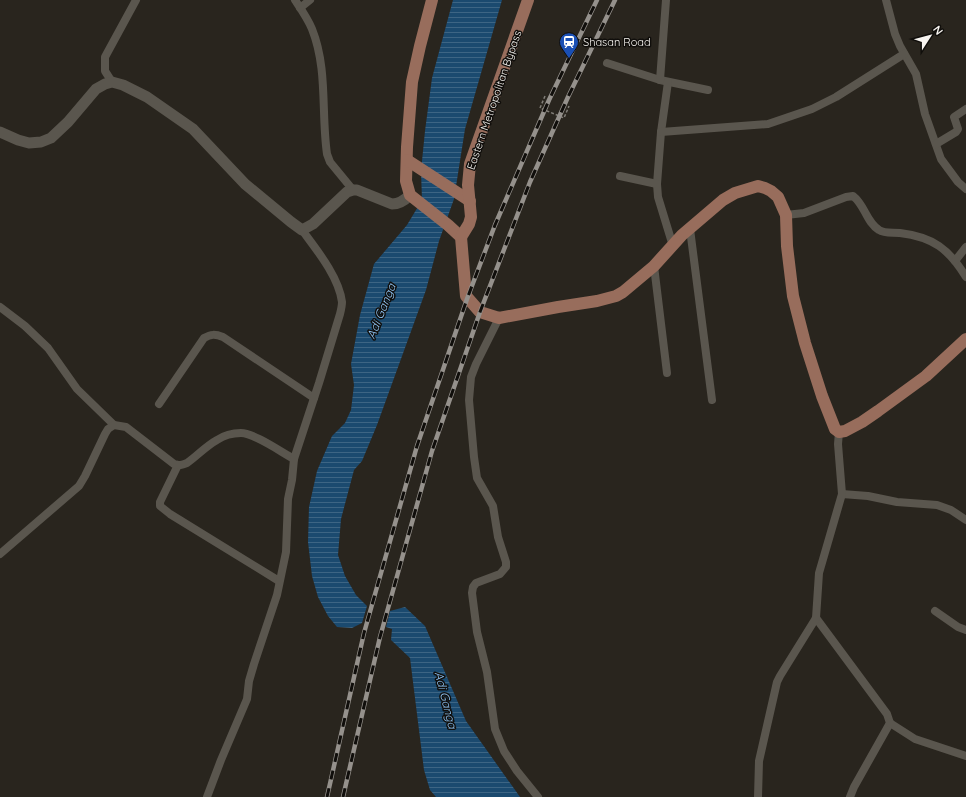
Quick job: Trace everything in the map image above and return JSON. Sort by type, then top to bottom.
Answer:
[{"type":"main road","points":[[432,0],[412,82],[406,181],[414,198],[448,225],[461,238],[466,296],[480,312],[499,318],[558,306],[597,301],[616,296],[654,266],[690,229],[723,200],[735,193],[758,186],[771,190],[778,197],[786,215],[790,276],[793,296],[805,343],[822,396],[835,429],[839,432],[845,431],[878,412],[926,376],[966,339]]},
{"type":"main road","name":"Eastern Metropolitan Bypass","points":[[461,238],[469,224],[471,217],[466,198],[470,164],[528,0]]},
{"type":"main road","points":[[0,132],[29,143],[41,142],[51,138],[68,122],[96,89],[112,82],[123,85],[147,97],[193,129],[245,184],[302,230],[313,224],[348,192],[353,190],[358,190],[392,204],[397,204],[414,198]]},
{"type":"main road","points":[[407,160],[466,198]]},
{"type":"street","points":[[112,82],[105,71],[105,57],[136,0]]},
{"type":"street","points":[[295,0],[311,28],[319,55],[322,76],[325,142],[327,154],[334,168],[353,190]]},
{"type":"street","points":[[300,8],[310,0]]},
{"type":"street","points":[[666,0],[664,81],[657,184],[660,210],[673,246]]},
{"type":"street","points":[[886,0],[895,34],[904,54],[916,74],[925,114],[941,159],[958,182],[966,189]]},
{"type":"street","points":[[661,132],[768,124],[790,117],[824,104],[904,54]]},
{"type":"street","points":[[607,63],[664,81],[708,90]]},
{"type":"street","points":[[936,144],[956,132],[958,129],[954,117],[966,109]]},
{"type":"street","points":[[620,176],[657,184]]},
{"type":"street","points":[[786,215],[804,213],[846,197],[853,196],[860,203],[870,222],[880,231],[899,233],[925,239],[943,248],[955,261],[966,278]]},
{"type":"street","points":[[690,229],[712,400]]},
{"type":"street","points":[[207,797],[220,760],[247,699],[249,681],[277,595],[286,552],[288,499],[294,459],[340,314],[342,303],[339,290],[332,274],[302,230]]},
{"type":"street","points":[[955,261],[966,247]]},
{"type":"street","points":[[654,266],[667,372]]},
{"type":"street","points":[[0,307],[25,326],[43,343],[77,389],[114,425],[126,427],[174,464],[182,465],[187,463],[216,440],[240,433],[253,437],[294,459]]},
{"type":"street","points":[[499,318],[476,364],[470,382],[469,400],[477,478],[496,514],[498,537],[506,562],[506,567],[500,574],[476,583],[473,587],[472,593],[477,632],[487,672],[495,729],[504,751],[517,771],[538,797]]},
{"type":"street","points":[[159,404],[204,338],[217,334],[314,398]]},
{"type":"street","points":[[0,554],[78,486],[85,476],[105,434],[108,429],[114,425]]},
{"type":"street","points":[[758,797],[759,761],[778,682],[780,676],[816,618],[819,573],[842,494],[838,444],[839,432]]},
{"type":"street","points":[[178,465],[160,502],[160,506],[170,514],[279,581]]},
{"type":"street","points":[[842,494],[868,496],[897,502],[937,505],[950,510],[966,520]]},
{"type":"street","points":[[935,611],[958,627],[966,630]]},
{"type":"street","points":[[816,618],[887,714],[890,723],[915,739],[966,756]]},
{"type":"street","points":[[850,797],[854,787],[890,723]]},
{"type":"path","points":[[545,96],[540,108],[564,118],[569,106]]},
{"type":"water","name":"Adi Ganga","points":[[453,0],[502,0],[465,129],[454,199],[439,241],[426,290],[377,425],[362,461],[354,470],[341,519],[338,555],[345,576],[356,595],[367,606],[362,623],[352,628],[337,627],[328,616],[318,597],[312,576],[308,542],[309,507],[317,471],[332,436],[345,423],[351,410],[354,385],[351,364],[360,315],[374,264],[407,225],[422,200],[421,171],[432,78]]},
{"type":"water","name":"Adi Ganga","points":[[405,607],[425,626],[466,721],[520,797],[436,797],[430,790],[424,770],[410,658],[391,640],[392,629],[386,627],[390,611]]},
{"type":"railway","points":[[327,797],[364,633],[417,446],[467,299],[495,225],[549,100],[597,0]]},
{"type":"railway","points":[[343,797],[380,637],[432,451],[480,312],[530,182],[568,97],[615,0]]},
{"type":"place","name":"Shasan Road","points":[[569,59]]}]
